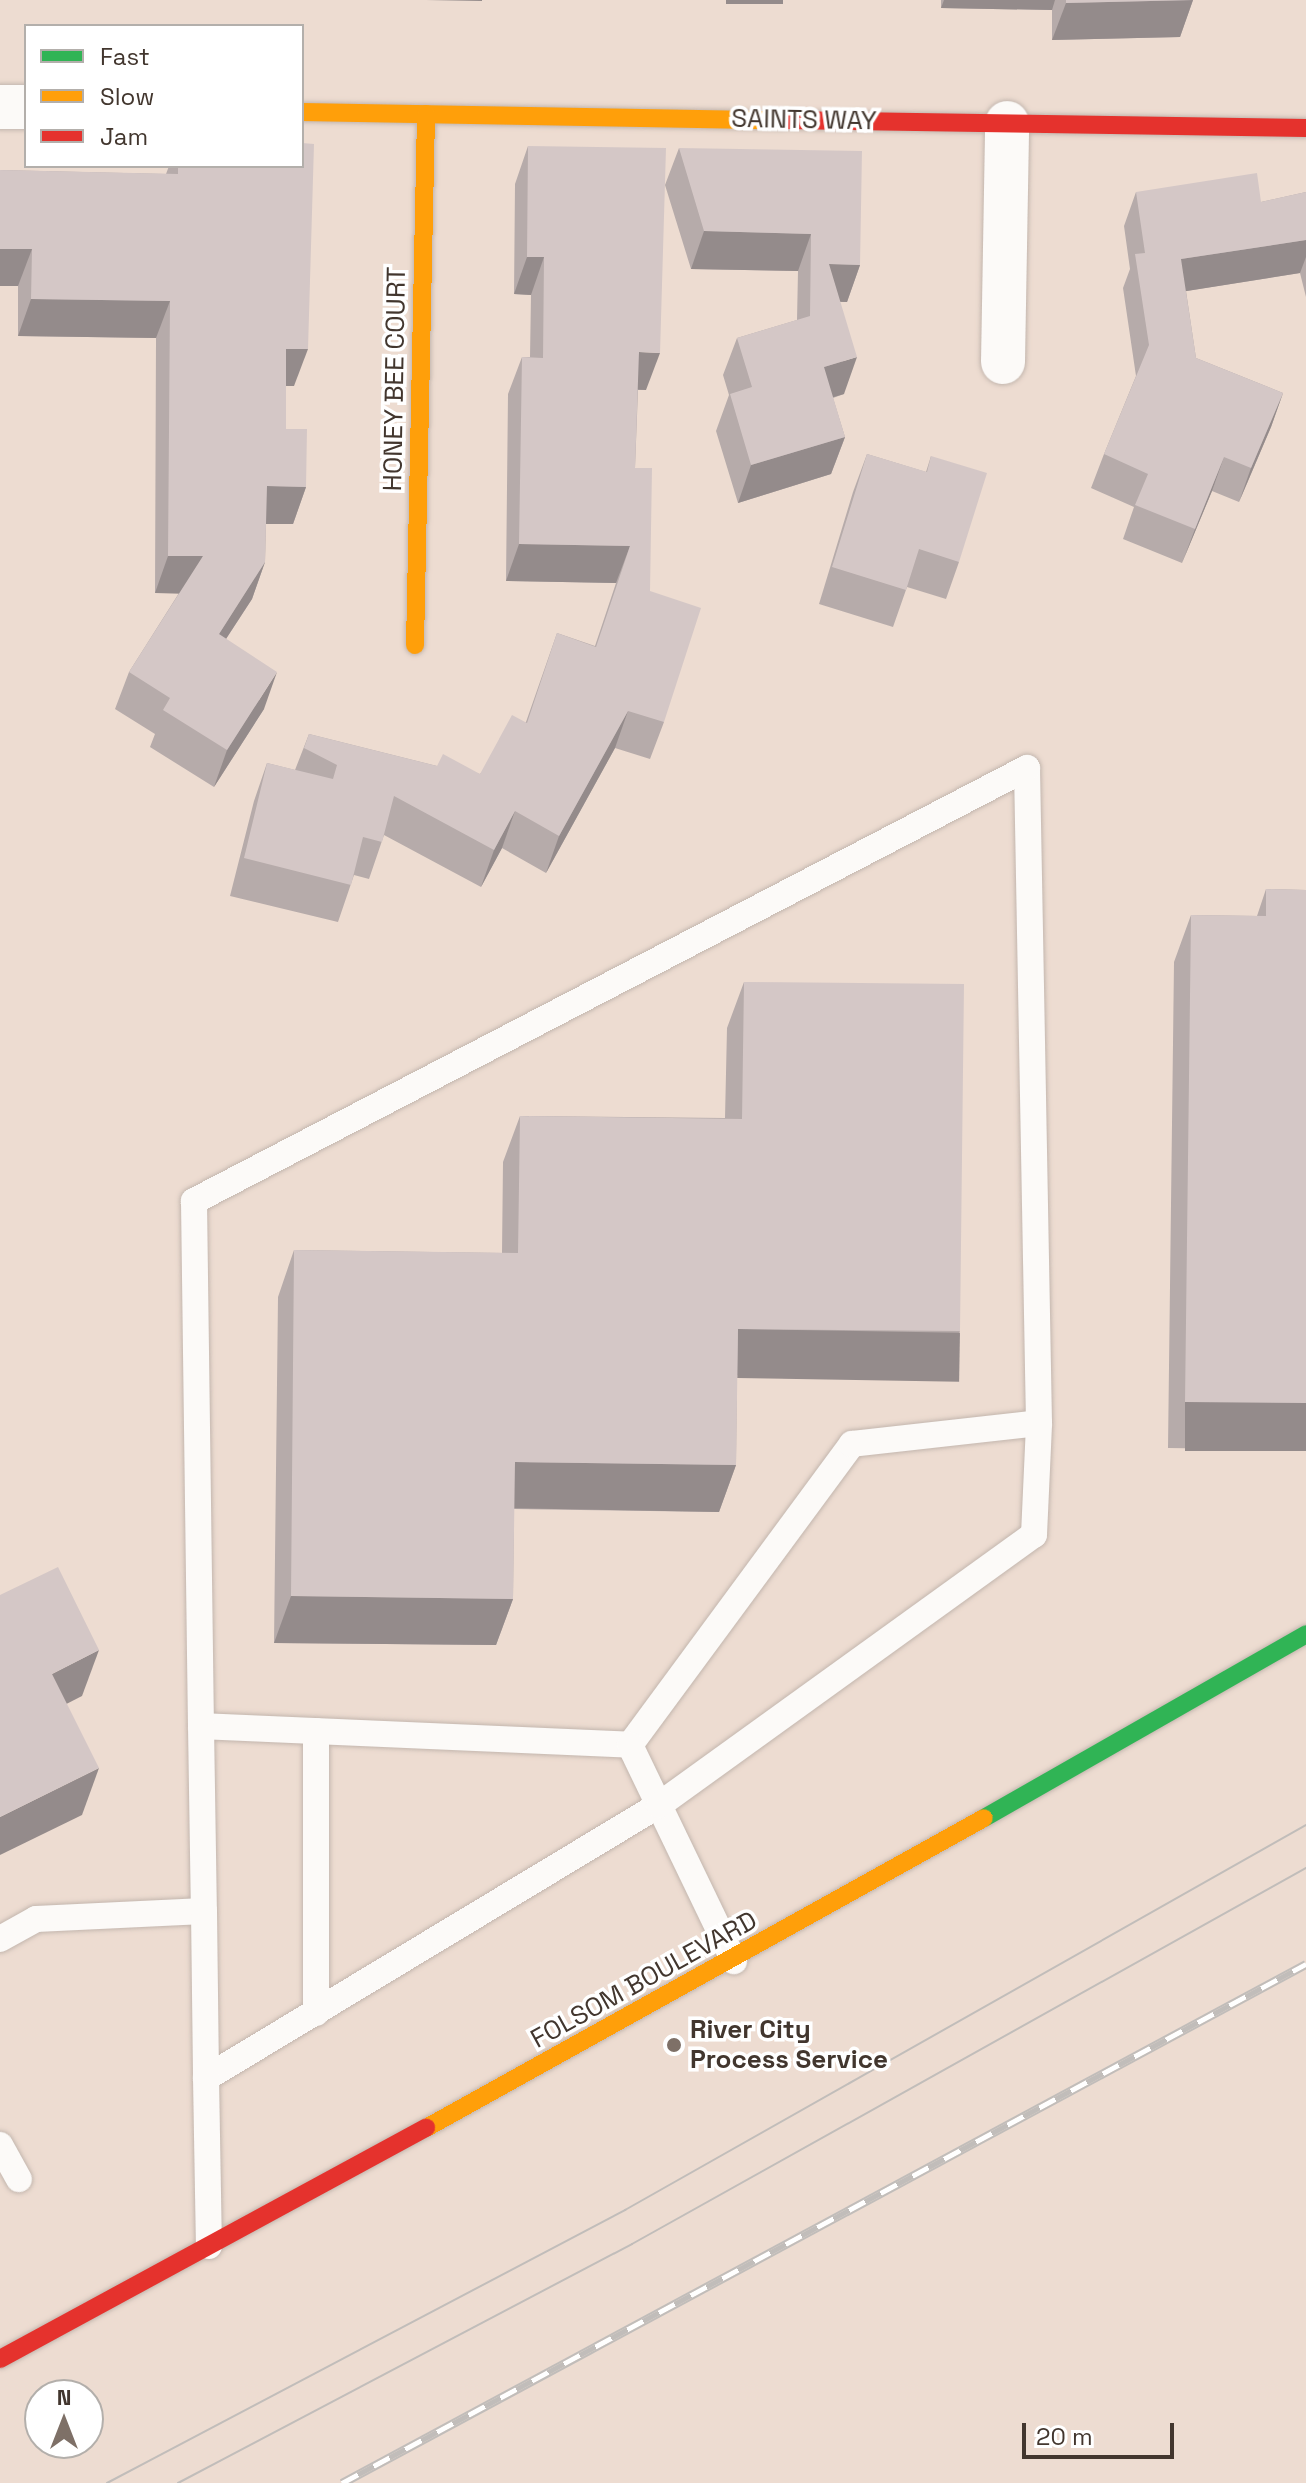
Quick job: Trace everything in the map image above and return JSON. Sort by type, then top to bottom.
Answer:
[{"type":"street","points":[[0,107],[24,107]]},
{"type":"street","name":"SAINTS WAY","points":[[304,112],[1306,128]]},
{"type":"street","name":"HONEY BEE COURT","points":[[415,645],[426,114]]},
{"type":"street","points":[[1003,362],[1007,123]]},
{"type":"street","name":"FOLSOM BOULEVARD","points":[[0,2359],[734,1961],[1306,1634]]},
{"type":"lane","points":[[206,2078],[659,1805],[1034,1535],[1039,1423],[1027,768],[194,1201],[206,2078],[209,2246]]},
{"type":"lane","points":[[630,1745],[852,1444],[1039,1423]]},
{"type":"lane","points":[[201,1726],[630,1745]]},
{"type":"lane","points":[[316,1731],[316,2013]]},
{"type":"lane","points":[[630,1745],[734,1961]]},
{"type":"lane","points":[[0,1939],[36,1919],[204,1911]]},
{"type":"lane","points":[[0,2145],[19,2179]]},
{"type":"building","points":[[1066,0],[1193,0],[1066,3]]},
{"type":"building","points":[[304,143],[314,144],[308,349],[286,349],[286,429],[307,429],[306,487],[267,486],[265,562],[219,634],[277,672],[227,750],[163,710],[170,698],[129,672],[203,556],[168,556],[170,301],[31,299],[32,249],[0,249],[0,170],[178,174],[178,168],[304,168]]},
{"type":"building","points":[[528,146],[666,148],[660,353],[639,352],[635,468],[652,468],[650,591],[701,608],[664,722],[628,711],[559,836],[515,811],[494,850],[394,796],[382,842],[363,837],[351,885],[244,858],[267,763],[333,779],[337,765],[304,748],[309,734],[437,766],[443,754],[480,774],[512,715],[527,723],[557,633],[596,647],[630,546],[519,544],[522,357],[543,358],[544,257],[527,257]]},
{"type":"building","points":[[679,148],[862,151],[860,265],[829,264],[857,357],[824,367],[845,437],[751,465],[730,394],[752,387],[737,338],[810,316],[811,234],[704,231]]},
{"type":"building","points":[[1257,173],[1261,202],[1306,192],[1306,240],[1181,259],[1196,358],[1283,393],[1251,468],[1224,457],[1195,529],[1135,505],[1148,474],[1104,454],[1149,345],[1135,254],[1145,253],[1136,192]]},
{"type":"building","points":[[867,454],[927,472],[931,456],[987,473],[959,562],[919,549],[906,590],[832,567]]},
{"type":"building","points":[[1266,889],[1306,890],[1306,1403],[1185,1402],[1191,915],[1266,916]]},
{"type":"building","points":[[744,982],[964,984],[960,1331],[738,1329],[736,1465],[515,1462],[513,1599],[291,1596],[294,1250],[518,1253],[520,1116],[742,1119]]},
{"type":"building","points":[[58,1567],[99,1650],[52,1674],[99,1768],[0,1817],[0,1595]]},
{"type":"tram line","points":[[107,2483],[625,2210],[1306,1825]]},
{"type":"tram line","points":[[178,2483],[632,2244],[1306,1868]]},
{"type":"railway","points":[[342,2483],[1306,1964]]},
{"type":"traffic: fast","points":[[984,1818],[1306,1634]]},
{"type":"traffic: slow","points":[[304,112],[783,120]]},
{"type":"traffic: slow","points":[[415,645],[426,114]]},
{"type":"traffic: slow","points":[[426,2128],[984,1818]]},
{"type":"traffic: jam","points":[[783,120],[1306,128]]},
{"type":"traffic: jam","points":[[0,2359],[426,2128]]},
{"type":"place","name":"River City Process Service","points":[[674,2045]]}]
